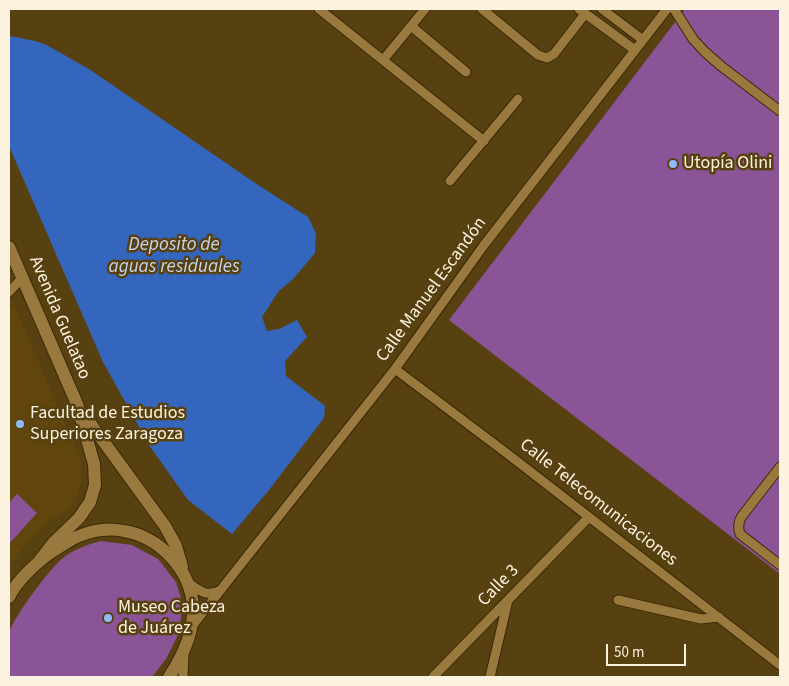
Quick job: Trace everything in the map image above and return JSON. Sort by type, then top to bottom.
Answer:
[{"type":"main road","name":"Avenida Guelatao","points":[[9,246],[77,404],[94,464],[95,485],[90,502],[40,560]]},
{"type":"main road","name":"Avenida Guelatao","points":[[77,404],[165,526],[176,546],[193,606],[192,626],[187,645],[169,677]]},
{"type":"main road","points":[[9,597],[18,582],[40,560],[64,543],[79,536],[103,530],[122,530],[138,534],[154,542],[170,556],[186,578]]},
{"type":"street","points":[[319,9],[484,140]]},
{"type":"street","points":[[383,60],[425,9]]},
{"type":"street","points":[[482,9],[538,55],[547,58],[554,54],[582,11],[635,50]]},
{"type":"street","points":[[602,9],[643,40]]},
{"type":"street","name":"Calle Manuel Escandón","points":[[192,626],[395,369],[484,245],[667,9]]},
{"type":"street","points":[[674,9],[693,39],[705,52],[780,111]]},
{"type":"street","points":[[411,26],[466,72]]},
{"type":"street","points":[[450,181],[518,99]]},
{"type":"street","points":[[9,292],[23,278]]},
{"type":"street","name":"Calle Telecomunicaciones","points":[[395,369],[509,455],[780,666]]},
{"type":"street","points":[[780,467],[742,516],[738,530],[740,534],[780,565]]},
{"type":"street","name":"Calle 3","points":[[433,677],[589,517]]},
{"type":"street","points":[[186,578],[198,590],[204,593],[214,594],[221,590]]},
{"type":"street","points":[[490,677],[508,600]]},
{"type":"street","points":[[618,600],[701,619],[719,617]]},
{"type":"street","points":[[183,677],[183,663],[187,645]]},
{"type":"shaded area","name":"Utopía Olini","points":[[685,9],[780,9],[780,574],[449,320]]},
{"type":"shaded area","points":[[13,303],[80,458],[83,473],[79,492],[68,510],[42,526],[9,565],[9,309]]},
{"type":"shaded area","points":[[17,494],[37,513],[9,544],[9,503]]},
{"type":"shaded area","points":[[101,541],[132,545],[158,559],[176,582],[182,602],[180,631],[166,659],[152,677],[9,677],[9,634],[11,627],[32,594],[63,558],[72,552]]},
{"type":"water","name":"Deposito de aguas residuales","points":[[9,36],[44,44],[89,69],[308,217],[316,234],[315,253],[293,279],[278,292],[262,317],[267,331],[279,329],[297,320],[307,337],[285,361],[286,376],[325,406],[324,418],[269,490],[232,534],[188,500],[149,445],[103,362],[9,146]]},
{"type":"place","name":"Utopía Olini","points":[[673,164]]},
{"type":"place","name":"Facultad de Estudios Superiores Zaragoza","points":[[20,424]]},
{"type":"place","name":"Museo Cabeza de Juárez","points":[[108,618]]}]
